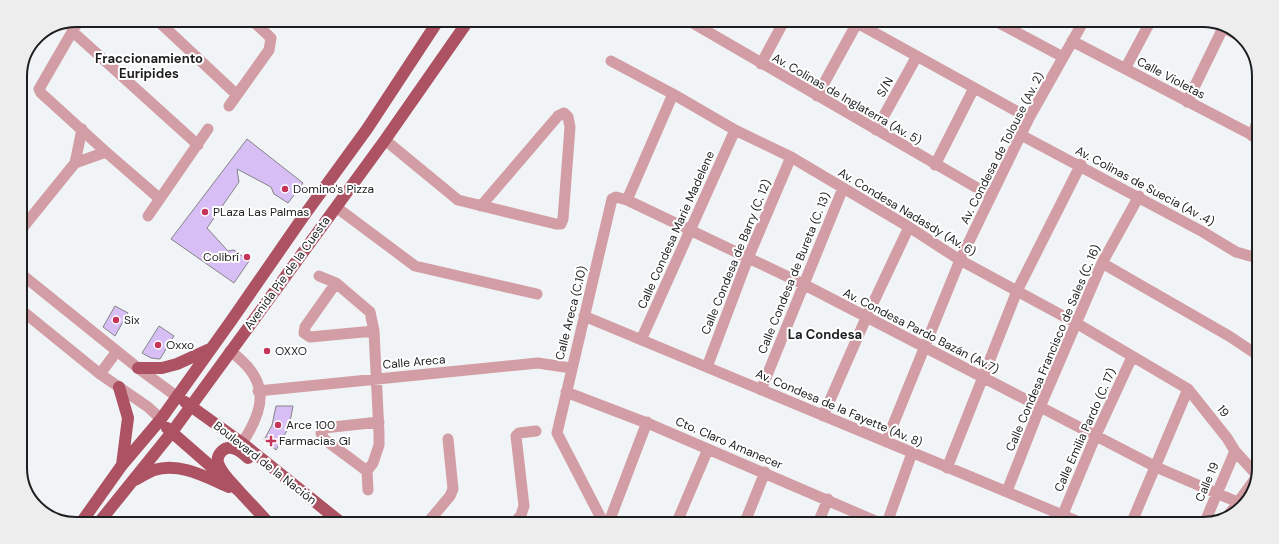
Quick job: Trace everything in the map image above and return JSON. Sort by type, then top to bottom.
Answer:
[{"type":"main road","name":"Avenida Pie de la Cuesta","points":[[85,517],[122,465],[161,419],[303,217],[367,129],[434,27]]},
{"type":"main road","name":"Avenida Pie de la Cuesta","points":[[103,517],[172,432],[385,140],[464,27]]},
{"type":"main road","points":[[138,368],[162,368],[170,366],[211,348]]},
{"type":"main road","points":[[119,387],[128,418],[122,465]]},
{"type":"main road","name":"Boulevard de la Nación","points":[[176,396],[242,443],[334,517]]},
{"type":"main road","points":[[161,419],[172,432],[239,491],[263,517]]},
{"type":"main road","points":[[239,491],[219,464],[219,453],[225,448],[236,449],[317,503]]},
{"type":"main road","points":[[130,483],[154,470],[164,468],[183,468],[239,491]]},
{"type":"street","points":[[74,27],[39,89],[41,93],[106,152],[160,198]]},
{"type":"street","points":[[164,27],[236,94]]},
{"type":"street","points":[[229,106],[236,94],[269,50],[271,38],[259,27]]},
{"type":"street","name":"Av. Colinas de Inglaterra (Av. 5)","points":[[703,27],[761,64],[991,196]]},
{"type":"street","points":[[761,64],[781,27]]},
{"type":"street","points":[[817,96],[855,27]]},
{"type":"street","points":[[864,27],[1029,118]]},
{"type":"street","points":[[1008,27],[1063,58]]},
{"type":"street","name":"Av. Condesa de Tolouse (Av. 2)","points":[[886,442],[960,260],[1029,118],[1080,27]]},
{"type":"street","points":[[1124,69],[1147,27]]},
{"type":"street","points":[[1187,102],[1218,30]]},
{"type":"street","points":[[72,32],[198,145]]},
{"type":"street","name":"Calle Violetas","points":[[1072,41],[1252,135]]},
{"type":"street","name":"S/N","points":[[876,130],[917,56]]},
{"type":"street","name":"Av. Condesa Nadasdy (Av. 6)","points":[[611,61],[673,94],[735,130],[791,157],[909,227],[960,260],[1076,323],[1188,389]]},
{"type":"street","points":[[935,165],[974,88]]},
{"type":"street","points":[[627,200],[673,94]]},
{"type":"street","points":[[385,140],[458,200],[481,206],[556,224],[561,224],[563,219],[570,127],[567,115],[564,113],[558,116],[481,206]]},
{"type":"street","points":[[27,222],[75,163],[82,129]]},
{"type":"street","points":[[148,216],[208,130]]},
{"type":"street","name":"Calle Condesa Marie Madelene","points":[[641,340],[689,229],[735,130]]},
{"type":"street","name":"Av. Colinas de Suecia (Av .4)","points":[[1021,135],[1080,165],[1236,252],[1252,257]]},
{"type":"street","points":[[75,163],[106,152]]},
{"type":"street","name":"Calle Condesa de Barry (C. 12)","points":[[707,367],[748,258],[791,157]]},
{"type":"street","points":[[948,468],[982,377],[1017,291],[1080,165]]},
{"type":"street","name":"Calle Condesa de Bureta (C. 13)","points":[[761,390],[843,188]]},
{"type":"street","name":"Av. Condesa Pardo Bazán (Av.7)","points":[[612,199],[616,197],[627,200],[804,284],[866,318],[1156,467],[1238,502]]},
{"type":"street","name":"Calle Condesa Francisco de Sales (C. 16)","points":[[1007,491],[1040,407],[1102,263],[1138,197]]},
{"type":"street","name":"Calle Areca (C.10)","points":[[600,517],[557,433],[571,368],[612,199]]},
{"type":"street","points":[[336,207],[415,266],[537,294]]},
{"type":"street","points":[[823,416],[866,318],[909,227]]},
{"type":"street","points":[[1102,263],[1229,336],[1252,351]]},
{"type":"street","points":[[318,276],[336,283],[370,312],[374,331],[379,445],[373,463],[367,471],[368,490]]},
{"type":"street","points":[[27,278],[138,368],[176,396]]},
{"type":"street","points":[[336,283],[305,327],[304,333],[310,337],[374,331]]},
{"type":"street","points":[[27,315],[100,374],[148,407],[161,419]]},
{"type":"street","name":"Av. Condesa de la Fayette (Av. 8)","points":[[584,316],[1069,517]]},
{"type":"street","points":[[100,374],[117,351]]},
{"type":"street","points":[[230,351],[250,368],[257,379],[261,406],[254,425],[242,443]]},
{"type":"street","name":"Calle Emilia Pardo (C. 17)","points":[[1063,514],[1096,435],[1132,357]]},
{"type":"street","name":"Calle Areca","points":[[258,391],[538,363],[571,368]]},
{"type":"street","points":[[1134,517],[1188,389]]},
{"type":"street","name":"19","points":[[1188,389],[1227,438],[1235,451],[1252,470]]},
{"type":"street","name":"Cto. Claro Amanecer","points":[[566,392],[647,422],[866,517]]},
{"type":"street","points":[[367,471],[324,439],[322,433],[324,428],[379,422]]},
{"type":"street","points":[[611,517],[647,422]]},
{"type":"street","points":[[520,517],[524,506],[516,436],[519,433],[536,431]]},
{"type":"street","points":[[432,517],[450,496],[453,489],[448,438]]},
{"type":"street","points":[[679,517],[708,449]]},
{"type":"street","name":"Calle 19","points":[[1207,517],[1235,451]]},
{"type":"street","points":[[889,517],[912,453]]},
{"type":"street","points":[[748,517],[765,472]]},
{"type":"street","points":[[821,517],[828,500]]},
{"type":"building","name":"PLaza Las Palmas","points":[[247,139],[303,183],[288,203],[274,194],[271,187],[237,169],[239,182],[207,228],[228,251],[234,250],[249,261],[234,283],[171,239]]},
{"type":"building","name":"Six","points":[[115,306],[128,313],[115,336],[103,327]]},
{"type":"building","name":"Oxxo","points":[[159,326],[174,336],[160,359],[151,358],[142,353]]},
{"type":"building","points":[[276,406],[293,406],[289,427],[276,450],[264,440],[272,425]]},
{"type":"place","name":"Domino's Pizza","points":[[285,189]]},
{"type":"place","name":"PLaza Las Palmas","points":[[205,212]]},
{"type":"place","name":"Colibrí","points":[[247,257]]},
{"type":"place","name":"Six","points":[[116,320]]},
{"type":"place","name":"Oxxo","points":[[158,345]]},
{"type":"place","name":"OXXO","points":[[267,351]]},
{"type":"place","name":"Arce 100","points":[[278,425]]},
{"type":"place","name":"Farmacias GI","points":[[271,441]]},
{"type":"district","name":"Fraccionamiento Euripides","points":[[149,66]]},
{"type":"district","name":"La Condesa","points":[[825,334]]}]
